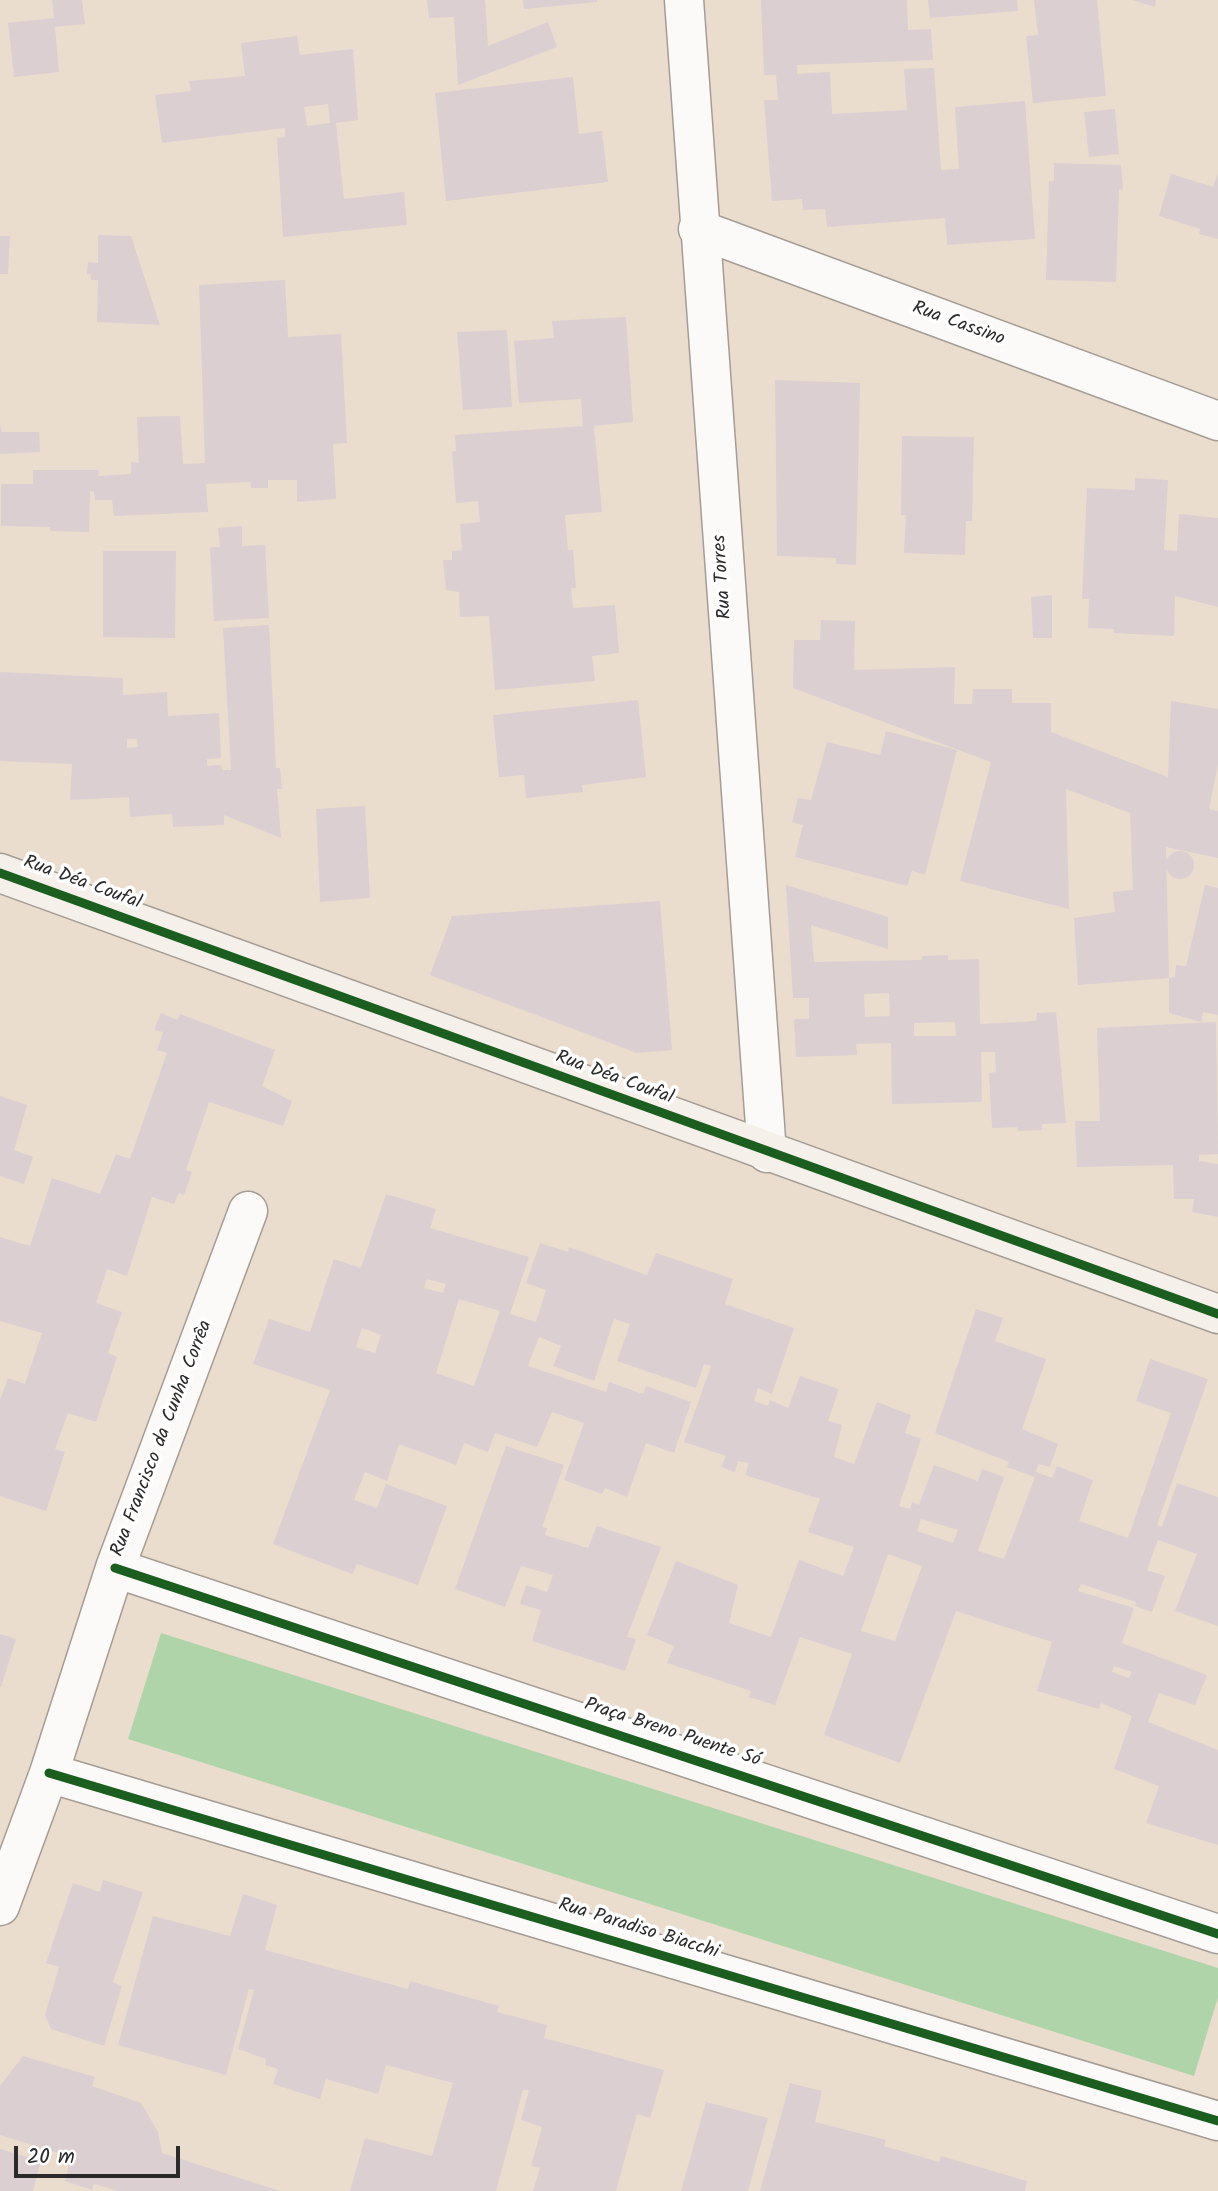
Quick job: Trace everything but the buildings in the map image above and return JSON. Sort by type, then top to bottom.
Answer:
[{"type":"main road","name":"Rua Déa Coufal","points":[[0,873],[767,1153],[1218,1314]]},
{"type":"street","name":"Rua Torres","points":[[684,0],[698,229],[767,1153]]},
{"type":"street","name":"Rua Cassino","points":[[698,229],[1218,421]]},
{"type":"street","name":"Rua Francisco da Cunha Corrêa","points":[[0,1906],[49,1773],[115,1568],[248,1211]]},
{"type":"street","name":"Praça Breno Puente Só","points":[[115,1568],[1218,1934]]},
{"type":"street","name":"Rua Paradiso Biacchi","points":[[49,1773],[1218,2121]]},
{"type":"green space","points":[[161,1633],[1218,1968],[1218,1997],[1194,2076],[128,1739]]},
{"type":"cycle path","points":[[0,873],[1218,1314]]},
{"type":"cycle path","points":[[115,1568],[1218,1934]]},
{"type":"cycle path","points":[[49,1773],[1218,2121]]}]
